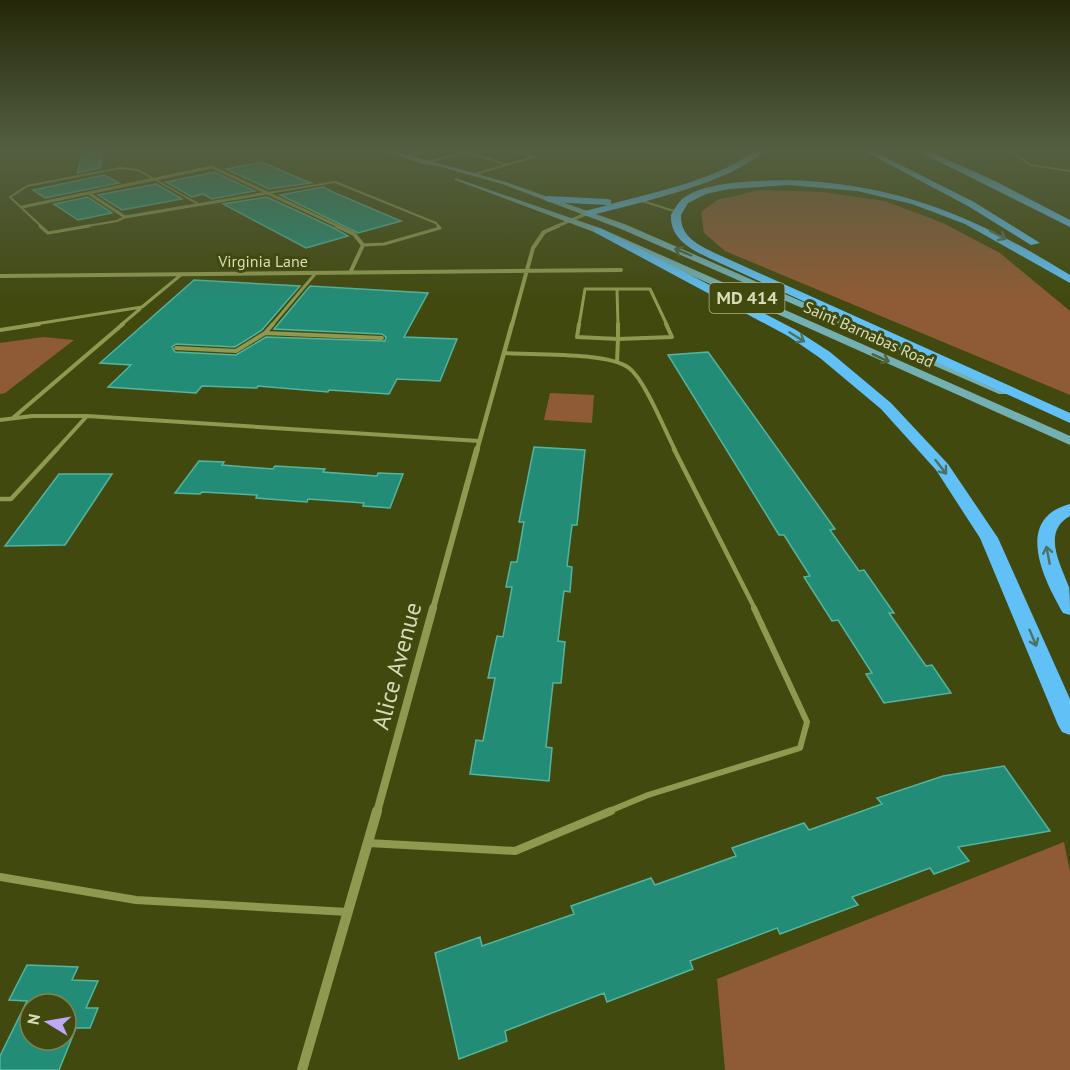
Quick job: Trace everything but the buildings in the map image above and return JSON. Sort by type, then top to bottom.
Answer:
[{"type":"highway","points":[[564,200],[601,202],[624,200]]},
{"type":"highway","points":[[588,213],[632,200]]},
{"type":"highway","points":[[690,200],[677,212],[677,231],[687,241],[705,252],[1070,420]]},
{"type":"highway","points":[[912,200],[956,215],[1000,236],[1070,280]]},
{"type":"highway","points":[[962,200],[1042,247]]},
{"type":"highway","points":[[1024,200],[1070,224]]},
{"type":"highway","points":[[1042,200],[1056,206]]},
{"type":"highway","points":[[597,230],[792,333],[825,355],[886,406],[942,467],[989,538],[1070,725]]},
{"type":"highway","points":[[1070,509],[1054,519],[1046,535],[1047,556],[1070,608]]},
{"type":"main road","name":"Saint Barnabas Road","points":[[517,200],[597,230],[969,398],[1070,441]]},
{"type":"main road","name":"Saint Barnabas Road","points":[[551,200],[698,258],[1070,420]]},
{"type":"street","points":[[22,207],[59,200]]},
{"type":"street","points":[[99,200],[125,217],[229,200]]},
{"type":"street","points":[[283,200],[354,234],[363,244],[350,273]]},
{"type":"street","points":[[526,272],[533,248],[540,236],[571,219],[588,213]]},
{"type":"street","name":"Virginia Lane","points":[[0,276],[621,270]]},
{"type":"street","name":"Alice Avenue","points":[[302,1070],[368,843],[526,272]]},
{"type":"lane","points":[[14,200],[48,233],[117,221],[125,217]]},
{"type":"lane","points":[[190,200],[200,205]]},
{"type":"lane","points":[[363,244],[384,244],[440,228],[436,224],[378,200]]},
{"type":"lane","points":[[638,200],[677,212]]},
{"type":"lane","points":[[14,417],[183,273]]},
{"type":"lane","points":[[176,348],[236,351],[265,333],[315,274]]},
{"type":"lane","points":[[585,289],[650,289],[672,337],[618,339],[577,337],[585,289]]},
{"type":"lane","points":[[617,289],[617,362]]},
{"type":"lane","points":[[0,330],[142,307]]},
{"type":"lane","points":[[265,333],[382,338]]},
{"type":"lane","points":[[368,843],[514,851],[648,795],[800,748],[807,722],[776,652],[651,403],[629,368],[617,362],[505,353]]},
{"type":"lane","points":[[0,499],[11,499],[87,416]]},
{"type":"lane","points":[[0,420],[14,417],[87,416],[479,441]]},
{"type":"lane","points":[[0,877],[136,900],[348,912]]},
{"type":"shaded area","points":[[717,200],[885,201],[943,223],[1000,253],[1070,311],[1070,395],[725,251],[704,233],[701,212]]},
{"type":"shaded area","points":[[43,337],[74,340],[5,393],[0,394],[0,343]]},
{"type":"shaded area","points":[[550,393],[594,395],[592,423],[544,420]]},
{"type":"shaded area","points":[[1064,842],[1070,872],[1070,1070],[725,1070],[717,979]]}]
